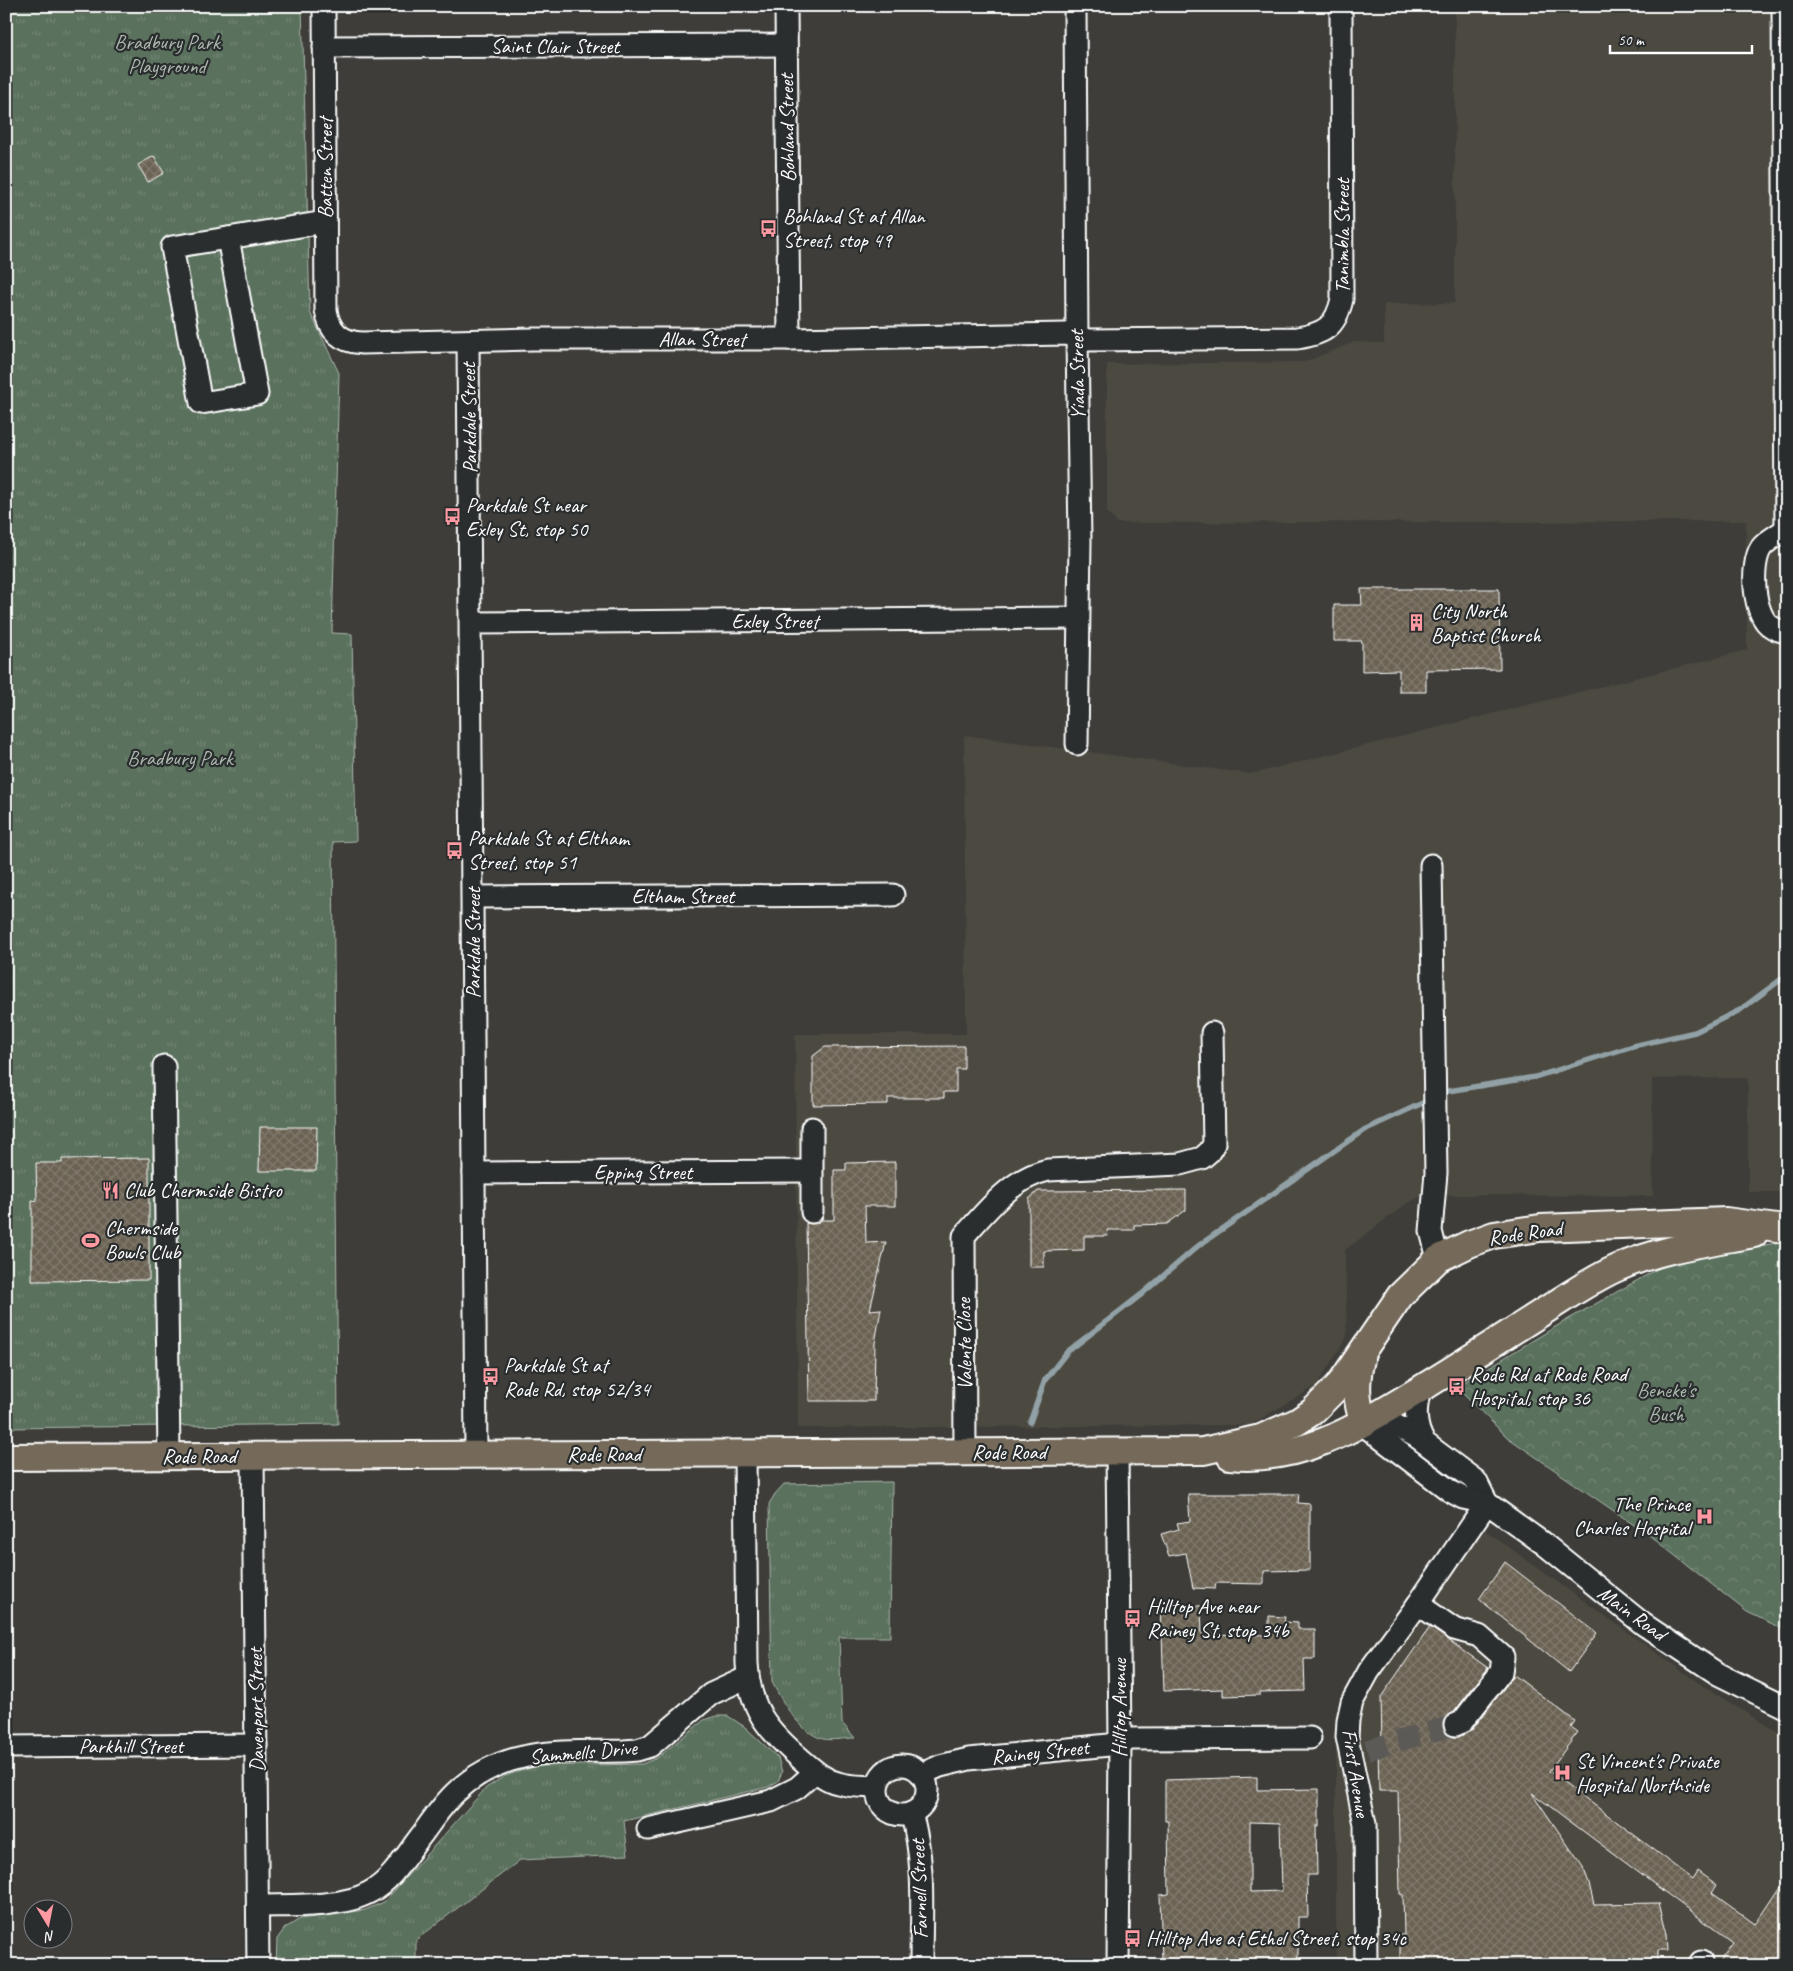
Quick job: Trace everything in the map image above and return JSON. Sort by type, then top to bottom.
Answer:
[{"type":"main road","name":"Rode Road","points":[[1203,1451],[1261,1438],[1297,1422],[1324,1402],[1340,1384],[1400,1296],[1438,1259],[1469,1244],[1494,1235],[1540,1228],[1726,1221],[1785,1229]]},
{"type":"main road","name":"Rode Road","points":[[6,1457],[1117,1451],[1203,1451],[1240,1457],[1277,1455],[1311,1447],[1420,1390],[1580,1288],[1615,1269],[1651,1255],[1688,1244],[1785,1229]]},
{"type":"main road","points":[[1367,1417],[1356,1394],[1356,1382],[1361,1360],[1370,1340]]},
{"type":"main road","points":[[1261,1438],[1305,1429],[1349,1412],[1367,1417]]},
{"type":"street","name":"Batten Street","points":[[324,6],[326,310],[332,329]]},
{"type":"street","name":"Bohland Street","points":[[786,6],[789,339]]},
{"type":"street","name":"Yiada Street","points":[[1075,6],[1080,541],[1077,744]]},
{"type":"street","name":"Tanimbla Street","points":[[1077,338],[1088,340],[1297,338],[1320,333],[1335,320],[1339,312],[1343,288],[1341,6]]},
{"type":"street","points":[[1783,6],[1786,530],[1762,547],[1755,561],[1754,582],[1762,615],[1770,627],[1787,632]]},
{"type":"street","name":"Saint Clair Street","points":[[324,47],[786,45]]},
{"type":"street","points":[[228,238],[257,394],[201,403],[172,247],[325,222]]},
{"type":"street","name":"Allan Street","points":[[332,329],[342,338],[353,342],[533,339],[789,339],[1066,334],[1077,338]]},
{"type":"street","name":"Parkdale Street","points":[[468,341],[476,1455]]},
{"type":"street","name":"Exley Street","points":[[471,623],[1078,618]]},
{"type":"street","points":[[1431,865],[1436,1173],[1431,1231],[1438,1259]]},
{"type":"street","name":"Eltham Street","points":[[473,897],[894,896]]},
{"type":"street","name":"Valente Close","points":[[965,1452],[964,1236],[1012,1186],[1036,1172],[1180,1164],[1202,1158],[1214,1144],[1212,1033]]},
{"type":"street","points":[[164,1066],[169,1456]]},
{"type":"street","points":[[812,1128],[812,1212]]},
{"type":"street","name":"Epping Street","points":[[474,1173],[812,1171]]},
{"type":"street","points":[[1420,1390],[1416,1418],[1424,1442]]},
{"type":"street","name":"Main Road","points":[[1367,1417],[1424,1442],[1476,1481],[1487,1503]]},
{"type":"street","name":"Main Road","points":[[1367,1417],[1376,1435],[1463,1498],[1487,1503],[1544,1544],[1643,1624],[1718,1674],[1787,1708]]},
{"type":"street","name":"Hilltop Avenue","points":[[1117,1451],[1120,1742],[1118,1965]]},
{"type":"street","points":[[745,1453],[748,1677],[755,1705],[767,1727],[815,1772],[836,1783],[876,1787]]},
{"type":"street","name":"Davenport Street","points":[[252,1456],[258,1965]]},
{"type":"street","name":"First Avenue","points":[[1366,1965],[1365,1824],[1359,1751],[1348,1737],[1348,1720],[1352,1702],[1360,1686],[1487,1503]]},
{"type":"street","points":[[1418,1604],[1454,1629],[1479,1636],[1504,1657],[1501,1672],[1462,1722],[1455,1725]]},
{"type":"street","name":"Sammells Drive","points":[[258,1906],[337,1902],[352,1900],[370,1892],[386,1881],[443,1807],[456,1792],[471,1780],[494,1767],[532,1754],[624,1751],[650,1746],[711,1694],[748,1677]]},
{"type":"street","name":"Rainey Street","points":[[922,1774],[940,1766],[963,1760],[1109,1745],[1131,1739],[1310,1738]]},
{"type":"street","name":"Parkhill Street","points":[[6,1747],[256,1745]]},
{"type":"street","points":[[908,1765],[922,1774],[928,1789],[923,1804],[911,1813],[903,1815],[886,1810],[880,1804],[876,1787],[884,1772],[891,1767],[908,1765]]},
{"type":"street","points":[[648,1829],[770,1801],[797,1788],[815,1772]]},
{"type":"street","name":"Farnell Street","points":[[911,1813],[917,1832],[920,1853],[921,1965]]},
{"type":"shaded area","points":[[1455,6],[1787,6],[1787,1192],[1748,1192],[1748,1078],[1652,1079],[1653,1196],[1424,1195],[1406,1204],[1345,1250],[1347,1337],[1316,1386],[1250,1425],[798,1428],[795,1034],[966,1034],[964,735],[1251,774],[1747,650],[1746,521],[1117,523],[1107,512],[1107,364],[1305,362],[1354,342],[1384,343],[1384,304],[1455,303]]},
{"type":"shaded area","name":"St Vincent's Private Hospital Northside","points":[[1468,1518],[1703,1686],[1787,1738],[1787,1965],[1336,1965],[1336,1720]]},
{"type":"green space","name":"Bradbury Park","points":[[6,6],[302,6],[310,312],[339,373],[332,633],[352,634],[356,841],[333,842],[338,1424],[6,1428]]},
{"type":"green space","name":"Beneke's Bush","points":[[1787,1241],[1787,1631],[1747,1612],[1650,1536],[1507,1437],[1456,1387],[1565,1321],[1670,1262]]},
{"type":"green space","points":[[892,1482],[890,1637],[839,1637],[842,1723],[855,1738],[823,1739],[815,1736],[799,1724],[786,1707],[772,1682],[769,1504],[784,1484]]},
{"type":"green space","points":[[716,1716],[728,1716],[745,1727],[778,1758],[782,1772],[778,1781],[768,1787],[624,1821],[628,1855],[520,1860],[416,1940],[416,1965],[276,1965],[277,1939],[285,1928],[300,1919],[365,1910],[384,1902],[486,1788],[505,1776],[536,1766],[642,1764],[657,1758],[704,1720]]},
{"type":"building","points":[[154,156],[164,173],[148,182],[138,165]]},
{"type":"building","name":"City North Baptist Church","points":[[1361,589],[1499,589],[1500,669],[1426,670],[1426,692],[1399,692],[1399,670],[1362,671],[1362,641],[1334,641],[1334,605],[1362,605]]},
{"type":"building","points":[[964,1046],[964,1069],[956,1069],[956,1092],[944,1092],[944,1098],[888,1098],[888,1104],[813,1105],[813,1056],[825,1047]]},
{"type":"building","points":[[260,1127],[317,1127],[316,1171],[259,1171]]},
{"type":"building","name":"Chermside Bowls Club","points":[[149,1158],[149,1280],[32,1281],[32,1200],[37,1201],[36,1163],[62,1163],[62,1159]]},
{"type":"building","points":[[895,1162],[895,1206],[865,1206],[866,1243],[886,1242],[870,1310],[881,1309],[875,1343],[874,1401],[809,1401],[806,1223],[812,1224],[821,1220],[834,1220],[834,1170],[846,1170],[846,1163]]},
{"type":"building","points":[[1186,1190],[1186,1210],[1167,1224],[1134,1225],[1134,1230],[1107,1230],[1108,1236],[1084,1236],[1084,1250],[1044,1251],[1044,1267],[1029,1267],[1029,1199],[1038,1191]]},
{"type":"building","points":[[1188,1494],[1299,1494],[1298,1503],[1310,1504],[1310,1570],[1264,1571],[1264,1584],[1216,1583],[1215,1589],[1193,1588],[1186,1553],[1169,1556],[1161,1534],[1179,1529],[1177,1523],[1190,1521]]},
{"type":"building","points":[[1505,1562],[1597,1633],[1569,1672],[1479,1599]]},
{"type":"building","points":[[1161,1605],[1201,1606],[1202,1634],[1269,1635],[1269,1616],[1285,1617],[1284,1622],[1298,1623],[1298,1629],[1315,1629],[1315,1659],[1304,1659],[1305,1691],[1260,1692],[1260,1695],[1223,1696],[1223,1689],[1164,1691]]},
{"type":"building","points":[[1430,1627],[1488,1668],[1454,1712],[1445,1718],[1443,1729],[1447,1735],[1459,1737],[1472,1730],[1514,1675],[1575,1721],[1571,1727],[1578,1732],[1549,1771],[1693,1879],[1698,1871],[1717,1885],[1712,1893],[1755,1924],[1787,1876],[1787,1965],[1717,1965],[1733,1943],[1532,1793],[1583,1867],[1594,1904],[1659,1903],[1667,1934],[1668,1951],[1657,1951],[1657,1965],[1400,1965],[1400,1935],[1404,1935],[1403,1895],[1400,1894],[1398,1791],[1379,1791],[1378,1746],[1382,1745],[1381,1697]]},
{"type":"building","points":[[1257,1777],[1257,1790],[1319,1789],[1319,1826],[1316,1826],[1317,1875],[1307,1875],[1308,1917],[1298,1917],[1298,1960],[1162,1961],[1160,1895],[1169,1894],[1168,1821],[1165,1821],[1165,1780]],"holes":[[[1250,1822],[1280,1823],[1282,1891],[1250,1892]]]},
{"type":"waterway","points":[[1440,1095],[1448,1091],[1535,1077],[1633,1046],[1695,1032],[1740,1010],[1787,975]]},
{"type":"waterway","points":[[1030,1422],[1045,1380],[1067,1352],[1142,1294],[1198,1246],[1364,1130],[1429,1100]]},
{"type":"tunnel","points":[[1367,1750],[1455,1725]]},
{"type":"place","name":"Bohland St at Allan Street, stop 49","points":[[769,228]]},
{"type":"place","name":"Parkdale St near Exley St, stop 50","points":[[452,517]]},
{"type":"place","name":"City North Baptist Church","points":[[1417,623]]},
{"type":"place","name":"Parkdale St at Eltham Street, stop 51","points":[[454,850]]},
{"type":"place","name":"Club Chermside Bistro","points":[[110,1190]]},
{"type":"place","name":"Chermside Bowls Club","points":[[91,1240]]},
{"type":"place","name":"Parkdale St at Rode Rd, stop 52/34","points":[[490,1377]]},
{"type":"place","name":"Rode Rd at Rode Road Hospital, stop 36","points":[[1456,1386]]},
{"type":"place","name":"The Prince Charles Hospital","points":[[1704,1516]]},
{"type":"place","name":"Hilltop Ave near Rainey St, stop 34b","points":[[1133,1618]]},
{"type":"place","name":"St Vincent's Private Hospital Northside","points":[[1562,1773]]},
{"type":"place","name":"Hilltop Ave at Ethel Street, stop 34c","points":[[1132,1938]]},
{"type":"park label","name":"Bradbury Park Playground","points":[[167,54]]}]
